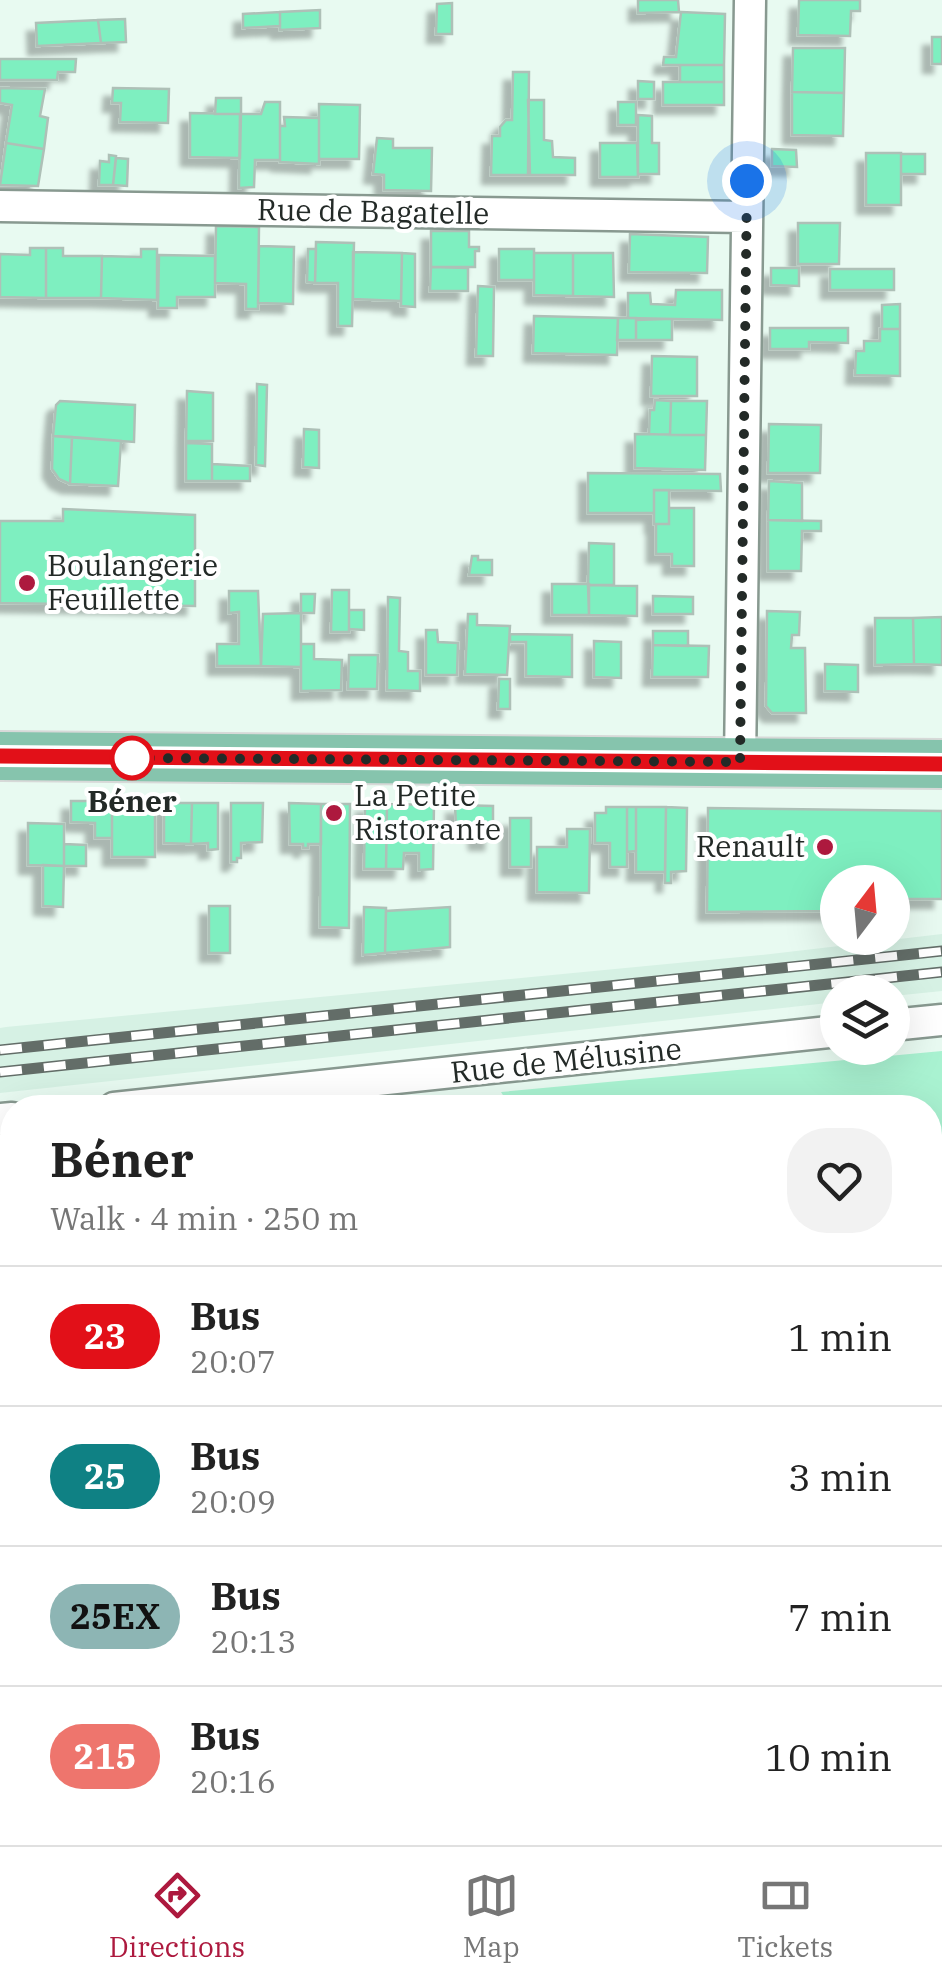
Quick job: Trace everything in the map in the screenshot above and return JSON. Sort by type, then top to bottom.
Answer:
[{"type":"main road","points":[[0,756],[942,764]]},
{"type":"street","points":[[740,762],[750,0]]},
{"type":"street","name":"Rue de Bagatelle","points":[[0,206],[747,217]]},
{"type":"street","points":[[910,1023],[942,1020]]},
{"type":"street","name":"Rue de Mélusine","points":[[236,1095],[820,1033]]},
{"type":"shaded area","points":[[942,934],[942,991],[910,994],[910,975],[820,975],[820,1004],[0,1093],[0,1028],[820,948],[820,955],[910,955],[910,938]]},
{"type":"shaded area","points":[[942,1051],[942,1095],[501,1092],[820,1062],[910,1065],[910,1054]]},
{"type":"building","points":[[638,0],[678,0],[679,12],[638,13]]},
{"type":"building","points":[[799,0],[860,0],[860,11],[851,11],[850,36],[798,35]]},
{"type":"building","points":[[452,3],[452,34],[436,34],[437,4]]},
{"type":"building","points":[[320,10],[320,28],[280,30],[280,12]]},
{"type":"building","points":[[280,12],[280,26],[243,28],[243,14]]},
{"type":"building","points":[[681,12],[725,14],[724,65],[663,65],[664,57],[676,57]]},
{"type":"building","points":[[125,19],[126,42],[101,43],[98,20]]},
{"type":"building","points":[[98,20],[101,43],[37,46],[36,23]]},
{"type":"building","points":[[932,37],[942,37],[942,64],[932,64]]},
{"type":"building","points":[[793,48],[845,48],[844,93],[792,92]]},
{"type":"building","points":[[0,59],[76,59],[75,72],[58,72],[57,80],[0,80]]},
{"type":"building","points":[[680,65],[724,65],[724,82],[680,82]]},
{"type":"building","points":[[513,72],[529,72],[528,175],[491,175],[492,136],[500,136],[500,127],[506,120],[512,120]]},
{"type":"building","points":[[638,81],[654,82],[654,99],[638,99]]},
{"type":"building","points":[[663,82],[724,82],[724,105],[663,105]]},
{"type":"building","points":[[0,88],[45,89],[40,116],[48,118],[44,149],[6,143],[12,105],[0,103]]},
{"type":"building","points":[[113,88],[169,89],[168,123],[120,122],[121,103],[112,103]]},
{"type":"building","points":[[792,92],[844,93],[843,136],[792,135]]},
{"type":"building","points":[[216,98],[241,98],[241,114],[215,114]]},
{"type":"building","points":[[528,100],[544,100],[544,140],[552,141],[553,157],[575,158],[575,175],[530,175]]},
{"type":"building","points":[[265,102],[280,102],[280,160],[255,160],[254,187],[239,188],[240,114],[261,114]]},
{"type":"building","points":[[618,102],[636,102],[636,125],[618,125]]},
{"type":"building","points":[[319,104],[360,105],[359,159],[319,159]]},
{"type":"building","points":[[190,113],[241,114],[240,158],[190,157]]},
{"type":"building","points":[[638,115],[652,116],[652,143],[659,143],[659,174],[638,174]]},
{"type":"building","points":[[284,117],[319,118],[319,164],[280,162],[280,126],[285,126]]},
{"type":"building","points":[[377,138],[393,139],[393,148],[432,148],[431,191],[384,190],[384,175],[373,174]]},
{"type":"building","points":[[6,143],[44,149],[38,186],[0,185]]},
{"type":"building","points":[[600,143],[637,143],[638,177],[600,177]]},
{"type":"building","points":[[772,149],[796,150],[797,167],[772,166]]},
{"type":"building","points":[[866,153],[901,153],[901,205],[866,205]]},
{"type":"building","points":[[901,154],[925,154],[925,174],[901,174]]},
{"type":"building","points":[[109,155],[116,156],[113,185],[99,185],[100,161],[109,162]]},
{"type":"building","points":[[116,158],[128,159],[127,186],[113,185]]},
{"type":"building","points":[[798,223],[840,223],[839,264],[798,264]]},
{"type":"building","points":[[216,226],[259,227],[258,309],[246,309],[246,284],[215,283]]},
{"type":"building","points":[[431,231],[469,231],[469,247],[479,247],[475,251],[475,267],[431,267]]},
{"type":"building","points":[[630,234],[708,237],[707,273],[629,272]]},
{"type":"building","points":[[316,242],[354,243],[352,326],[338,326],[338,283],[315,283]]},
{"type":"building","points":[[259,246],[294,247],[293,304],[258,303]]},
{"type":"building","points":[[30,248],[46,248],[46,298],[0,297],[0,254],[30,255]]},
{"type":"building","points":[[46,248],[63,248],[63,256],[102,256],[101,298],[46,298]]},
{"type":"building","points":[[141,249],[157,249],[157,300],[101,298],[102,256],[141,257]]},
{"type":"building","points":[[308,249],[316,249],[315,283],[307,282]]},
{"type":"building","points":[[499,249],[534,249],[534,280],[499,280]]},
{"type":"building","points":[[353,252],[402,253],[401,301],[353,299]]},
{"type":"building","points":[[402,253],[415,254],[415,307],[401,306]]},
{"type":"building","points":[[534,253],[573,253],[573,296],[534,295]]},
{"type":"building","points":[[573,253],[613,253],[614,297],[573,296]]},
{"type":"building","points":[[159,255],[215,256],[215,297],[177,297],[177,308],[158,308]]},
{"type":"building","points":[[431,267],[468,268],[468,291],[430,291]]},
{"type":"building","points":[[771,268],[799,268],[799,286],[771,285]]},
{"type":"building","points":[[830,269],[894,269],[894,290],[830,290]]},
{"type":"building","points":[[478,286],[494,287],[493,356],[476,356]]},
{"type":"building","points":[[676,290],[722,290],[722,320],[628,318],[628,293],[650,293],[651,304],[675,305]]},
{"type":"building","points":[[900,304],[900,329],[882,329],[882,305]]},
{"type":"building","points":[[534,316],[618,318],[617,355],[533,353]]},
{"type":"building","points":[[618,318],[636,318],[636,340],[617,340]]},
{"type":"building","points":[[672,319],[672,340],[636,340],[636,320]]},
{"type":"building","points":[[770,328],[848,328],[848,343],[809,342],[809,349],[770,349]]},
{"type":"building","points":[[880,329],[900,329],[900,376],[855,375],[856,351],[864,351],[864,341],[880,341]]},
{"type":"building","points":[[652,356],[697,357],[697,396],[651,396]]},
{"type":"building","points":[[257,384],[267,385],[265,466],[256,465]]},
{"type":"building","points":[[187,391],[213,393],[213,441],[186,441]]},
{"type":"building","points":[[655,400],[671,401],[670,435],[649,434],[650,410],[654,410]]},
{"type":"building","points":[[60,401],[135,405],[134,442],[53,436],[56,405]]},
{"type":"building","points":[[671,401],[707,401],[706,435],[670,435]]},
{"type":"building","points":[[769,424],[821,425],[820,473],[768,473]]},
{"type":"building","points":[[304,429],[319,430],[319,468],[303,467]]},
{"type":"building","points":[[635,434],[706,435],[705,470],[635,468]]},
{"type":"building","points":[[53,436],[72,437],[70,484],[59,479],[52,469]]},
{"type":"building","points":[[72,437],[121,441],[118,486],[70,484]]},
{"type":"building","points":[[186,443],[212,444],[212,481],[186,481]]},
{"type":"building","points":[[212,464],[250,466],[250,481],[212,481]]},
{"type":"building","points":[[588,473],[720,474],[721,491],[654,490],[654,513],[588,513]]},
{"type":"building","points":[[769,481],[802,483],[802,521],[768,520]]},
{"type":"building","points":[[654,490],[669,490],[669,524],[654,524]]},
{"type":"building","points":[[669,508],[694,508],[694,566],[672,566],[672,554],[656,554],[656,524],[669,524]]},
{"type":"building","points":[[63,509],[195,515],[195,606],[0,603],[0,521],[63,521]]},
{"type":"building","points":[[768,520],[821,521],[821,531],[802,531],[801,571],[768,571]]},
{"type":"building","points":[[589,543],[614,544],[614,585],[588,585]]},
{"type":"building","points":[[472,556],[492,560],[492,575],[469,575]]},
{"type":"building","points":[[552,584],[589,584],[589,615],[552,615]]},
{"type":"building","points":[[588,585],[637,586],[637,616],[589,615]]},
{"type":"building","points":[[332,590],[349,590],[349,632],[331,632]]},
{"type":"building","points":[[229,591],[258,591],[261,666],[217,666],[217,644],[239,644],[239,612],[229,613]]},
{"type":"building","points":[[301,594],[315,594],[314,613],[301,613]]},
{"type":"building","points":[[653,596],[693,597],[693,614],[653,614]]},
{"type":"building","points":[[388,597],[400,598],[399,651],[408,652],[408,671],[420,671],[420,691],[387,690]]},
{"type":"building","points":[[349,610],[364,610],[364,630],[349,629]]},
{"type":"building","points":[[767,611],[800,612],[799,635],[792,635],[791,648],[805,648],[806,713],[772,713],[766,706]]},
{"type":"building","points":[[301,613],[301,667],[261,666],[263,614]]},
{"type":"building","points":[[468,614],[477,614],[477,625],[510,626],[507,675],[465,674]]},
{"type":"building","points":[[942,617],[942,665],[914,664],[913,618]]},
{"type":"building","points":[[875,618],[913,618],[914,664],[875,665]]},
{"type":"building","points":[[426,630],[437,630],[438,642],[458,643],[457,675],[426,675]]},
{"type":"building","points":[[653,631],[688,631],[688,646],[653,645]]},
{"type":"building","points":[[510,634],[572,635],[572,677],[526,676],[526,642],[510,642]]},
{"type":"building","points":[[594,641],[621,642],[621,678],[594,677]]},
{"type":"building","points":[[301,644],[314,644],[314,659],[342,660],[341,690],[301,691]]},
{"type":"building","points":[[653,645],[709,646],[708,677],[652,677]]},
{"type":"building","points":[[349,655],[378,655],[377,689],[348,689]]},
{"type":"building","points":[[825,664],[858,665],[858,692],[825,691]]},
{"type":"building","points":[[499,679],[510,679],[510,709],[498,709]]},
{"type":"building","points":[[71,801],[112,801],[112,838],[95,838],[95,823],[71,822]]},
{"type":"building","points":[[112,801],[155,802],[155,857],[112,857]]},
{"type":"building","points":[[164,803],[192,803],[191,844],[164,843]]},
{"type":"building","points":[[192,803],[218,803],[218,849],[208,850],[208,843],[191,844]]},
{"type":"building","points":[[231,803],[263,803],[262,842],[241,843],[241,858],[237,862],[231,862]]},
{"type":"building","points":[[289,803],[321,804],[321,844],[303,848],[303,844],[290,844]]},
{"type":"building","points":[[321,804],[350,804],[349,928],[320,927]]},
{"type":"building","points":[[365,804],[387,804],[386,869],[364,869]]},
{"type":"building","points":[[387,804],[434,805],[433,869],[419,870],[419,853],[404,853],[403,869],[386,869]]},
{"type":"building","points":[[455,805],[493,806],[493,841],[478,841],[477,826],[456,826]]},
{"type":"building","points":[[606,807],[627,807],[627,867],[610,867],[610,843],[595,843],[595,813],[606,813]]},
{"type":"building","points":[[627,807],[636,807],[636,851],[627,852]]},
{"type":"building","points":[[636,807],[666,807],[665,872],[636,872]]},
{"type":"building","points":[[666,807],[687,808],[686,871],[671,872],[671,883],[665,883]]},
{"type":"building","name":"Renault","points":[[708,808],[942,811],[942,899],[910,899],[910,865],[820,865],[820,911],[707,912]]},
{"type":"building","points":[[510,818],[531,818],[531,867],[510,867]]},
{"type":"building","points":[[28,823],[64,824],[64,866],[28,865]]},
{"type":"building","points":[[567,829],[590,829],[589,893],[537,892],[537,847],[567,847]]},
{"type":"building","points":[[64,844],[86,845],[86,866],[64,866]]},
{"type":"building","points":[[43,865],[64,866],[63,907],[43,906]]},
{"type":"building","points":[[209,906],[230,906],[230,953],[209,953]]},
{"type":"building","points":[[364,907],[386,908],[385,953],[363,955]]},
{"type":"building","points":[[450,907],[450,947],[385,953],[386,911]]},
{"type":"railway","points":[[0,1050],[942,951]]},
{"type":"railway","points":[[0,1072],[942,972]]},
{"type":"bus line","name":"23","points":[[0,756],[942,764]]},
{"type":"place","name":"Boulangerie Feuillette","points":[[27,583]]},
{"type":"place","name":"Béner","points":[[132,758]]},
{"type":"place","name":"La Petite Ristorante","points":[[334,813]]},
{"type":"place","name":"Renault","points":[[825,847]]},
{"type":"route","points":[[132,758],[740,762],[747,181]]}]
